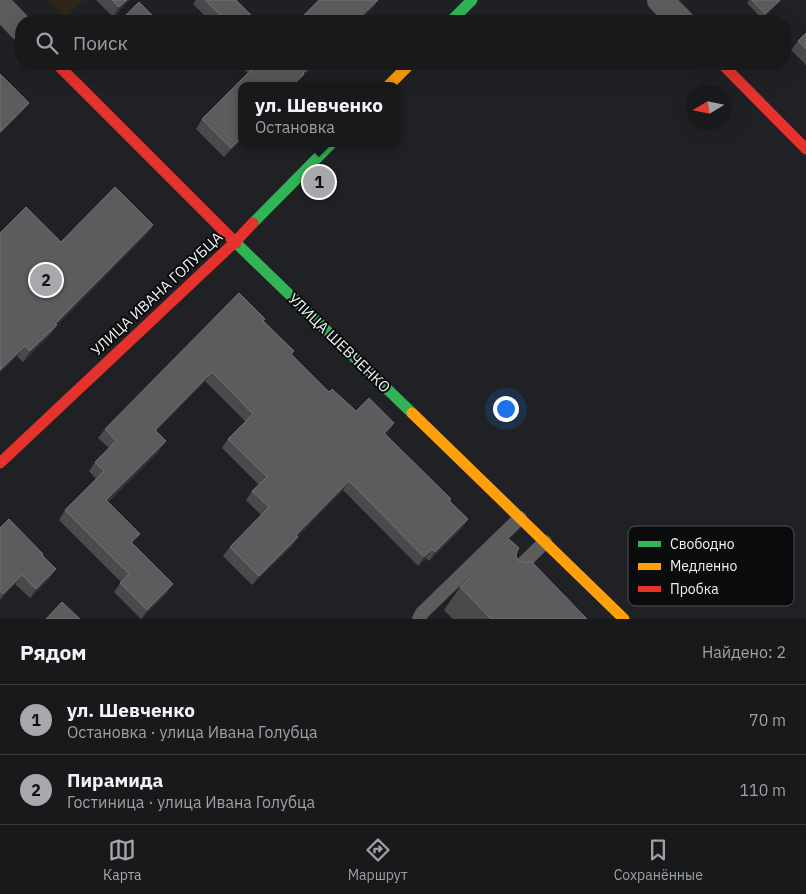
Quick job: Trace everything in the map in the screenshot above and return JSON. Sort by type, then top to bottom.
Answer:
[{"type":"street","points":[[457,15],[472,0]]},
{"type":"street","points":[[660,0],[675,15]]},
{"type":"street","points":[[0,6],[15,22]]},
{"type":"street","name":"УЛИЦА ШЕВЧЕНКО","points":[[63,70],[235,242],[624,619]]},
{"type":"street","points":[[392,82],[404,70]]},
{"type":"street","points":[[728,70],[806,149]]},
{"type":"street","name":"УЛИЦА ИВАНА ГОЛУБЦА","points":[[0,462],[235,242],[328,147]]},
{"type":"lane","points":[[419,619],[422,613],[520,518]]},
{"type":"lane","points":[[509,577],[545,542]]},
{"type":"shaded area","points":[[47,0],[84,0],[68,15],[62,15]]},
{"type":"building","points":[[112,0],[127,0],[119,7]]},
{"type":"building","points":[[205,0],[236,0],[251,15],[220,15]]},
{"type":"building","points":[[319,0],[378,0],[362,15],[304,15]]},
{"type":"building","points":[[752,0],[780,0],[765,14]]},
{"type":"building","points":[[139,2],[152,15],[126,15]]},
{"type":"building","points":[[806,33],[806,49],[798,41]]},
{"type":"building","points":[[251,70],[306,70],[296,82],[239,82]]},
{"type":"building","points":[[0,74],[29,103],[0,132]]},
{"type":"building","points":[[238,83],[238,141],[231,148],[202,119]]},
{"type":"building","points":[[115,187],[153,225],[30,351],[25,346],[0,370],[0,233],[26,207],[61,242]]},
{"type":"building","points":[[239,293],[265,319],[263,321],[294,351],[291,354],[329,392],[332,389],[356,411],[369,398],[394,423],[384,433],[451,499],[449,501],[468,519],[435,552],[432,549],[424,557],[349,481],[259,576],[230,547],[269,507],[252,491],[267,477],[228,439],[253,414],[212,372],[155,430],[166,441],[106,500],[140,534],[131,542],[173,584],[147,610],[120,583],[129,574],[65,510],[104,471],[95,462],[116,441],[105,429]]},
{"type":"building","points":[[9,519],[56,569],[36,589],[22,575],[3,594],[0,591],[0,528]]},
{"type":"building","points":[[509,539],[519,548],[516,556],[519,561],[527,563],[531,561],[587,619],[491,619],[460,587]]},
{"type":"building","points":[[62,602],[80,619],[46,619]]},
{"type":"traffic: fast","points":[[457,15],[472,0]]},
{"type":"traffic: fast","points":[[253,223],[328,147]]},
{"type":"traffic: fast","points":[[236,243],[412,413]]},
{"type":"traffic: slow","points":[[392,82],[404,70]]},
{"type":"traffic: slow","points":[[412,413],[624,619]]},
{"type":"traffic: jam","points":[[63,70],[236,243]]},
{"type":"traffic: jam","points":[[728,70],[806,149]]},
{"type":"traffic: jam","points":[[0,463],[253,223]]},
{"type":"place","name":"ул. Шевченко","points":[[319,182]]},
{"type":"place","name":"Пирамида","points":[[46,280]]}]
